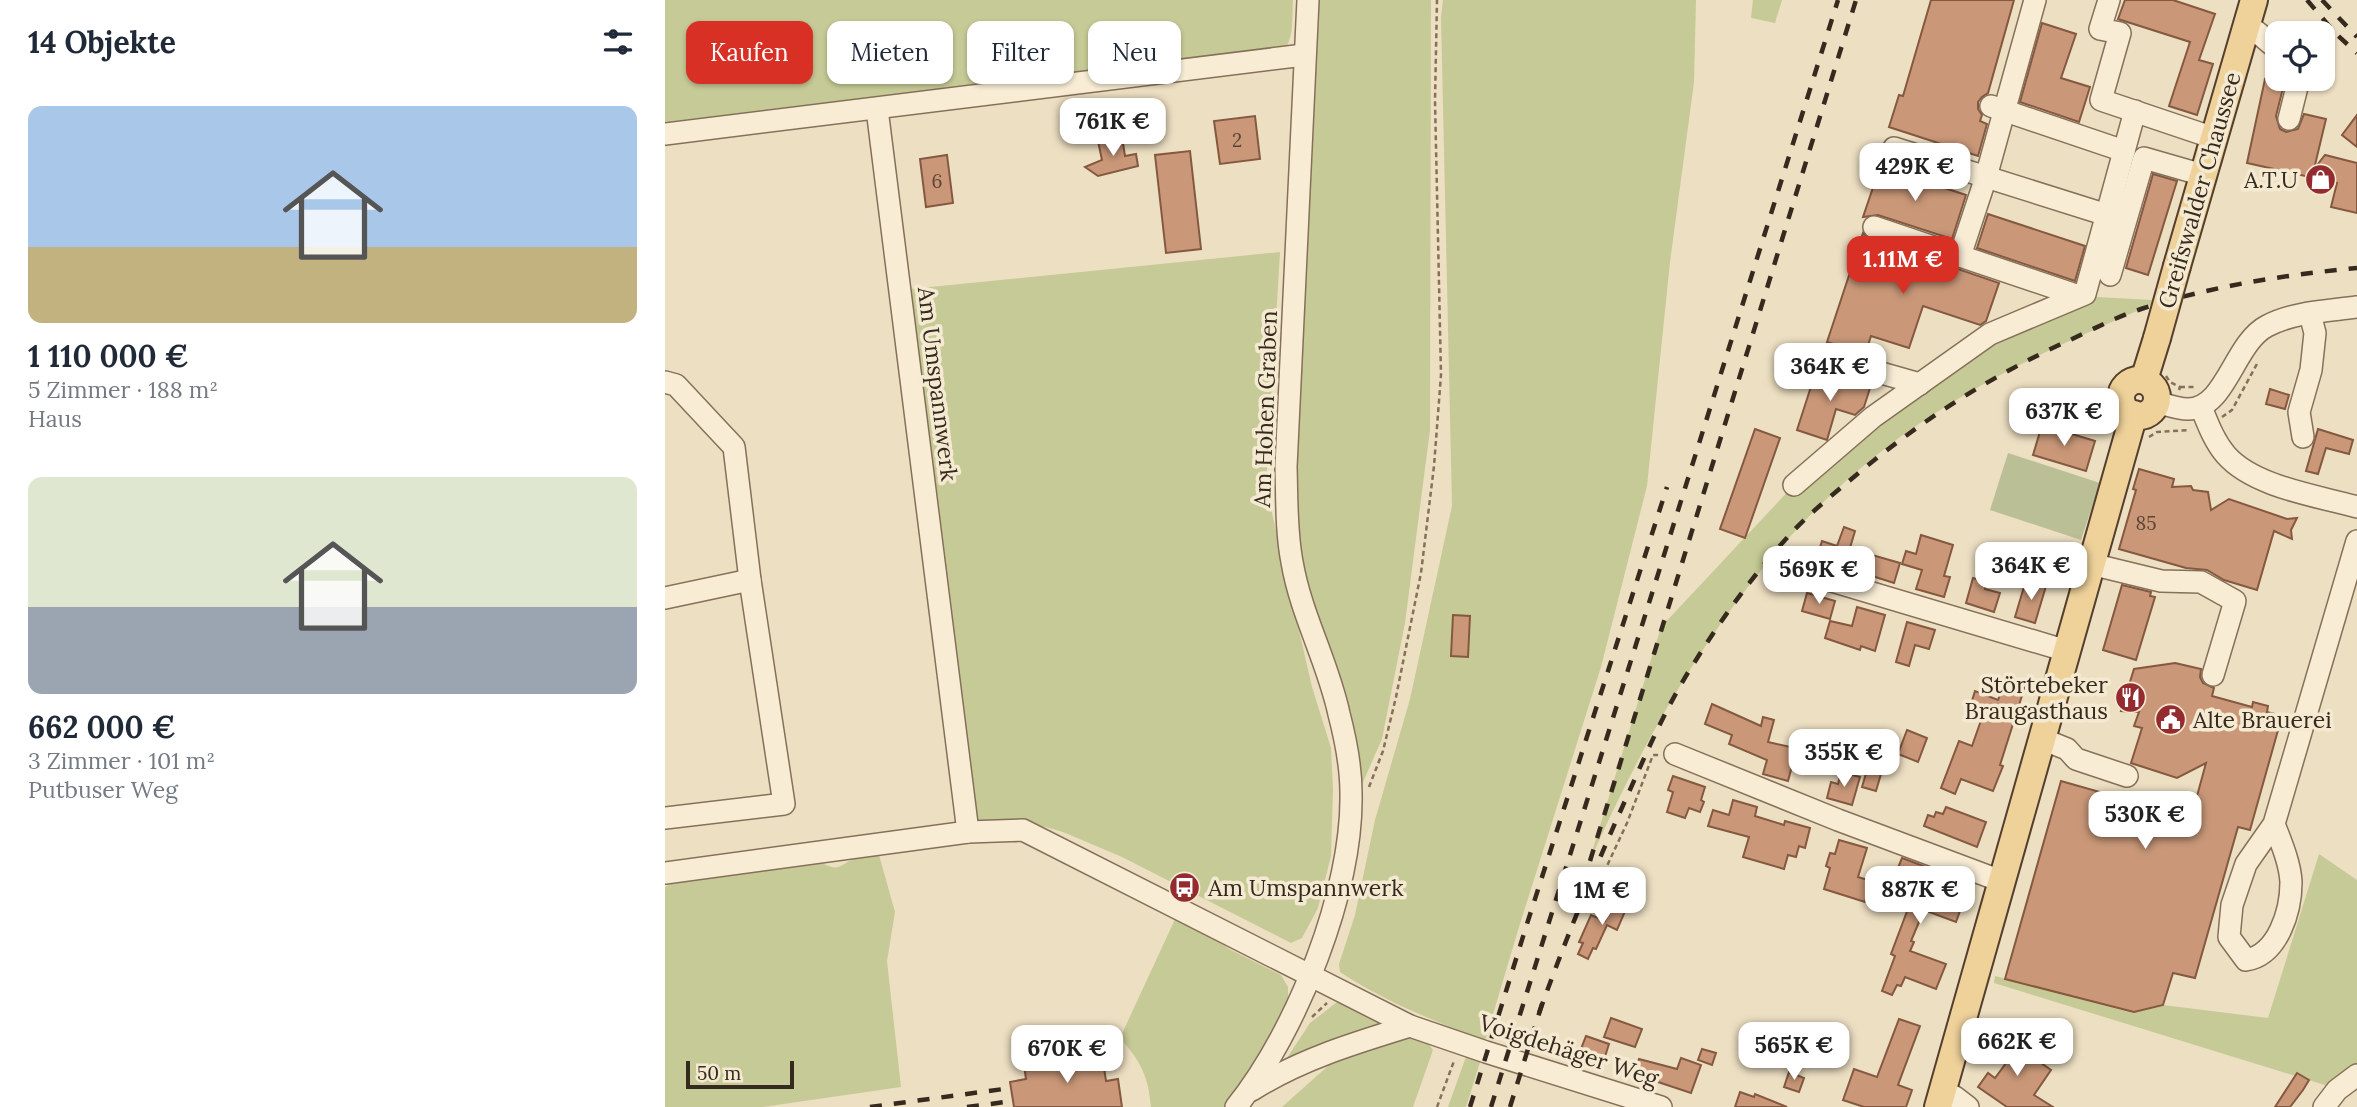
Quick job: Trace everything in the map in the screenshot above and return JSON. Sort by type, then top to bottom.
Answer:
[{"type":"main road","name":"Greifswalder Chaussee","points":[[1940,1099],[2091,564],[2145,395],[2157,338],[2253,1]]},
{"type":"street","name":"Am Hohen Graben","points":[[1308,0],[1286,467],[1287,513],[1292,563],[1340,716],[1351,792],[1347,850],[1332,913],[1311,974]]},
{"type":"street","points":[[1960,256],[1986,177],[1998,108],[2035,0]]},
{"type":"street","points":[[2109,0],[2100,29],[2120,33],[2101,100],[2214,138]]},
{"type":"street","points":[[2246,29],[2265,39]]},
{"type":"street","points":[[665,134],[1304,55]]},
{"type":"street","points":[[2290,119],[2296,91]]},
{"type":"street","points":[[1998,108],[2124,151]]},
{"type":"street","name":"Am Umspannwerk","points":[[877,109],[968,832]]},
{"type":"street","points":[[1794,485],[1873,417],[1990,334],[2085,294],[2135,111]]},
{"type":"street","points":[[1894,148],[2107,215]]},
{"type":"street","points":[[2110,275],[2144,158],[2203,175]]},
{"type":"street","points":[[1874,227],[2079,296]]},
{"type":"street","points":[[2204,415],[2242,350],[2267,326],[2310,314],[2357,307]]},
{"type":"street","points":[[2303,437],[2299,412],[2311,370],[2315,333],[2310,314]]},
{"type":"street","points":[[1825,357],[1920,384]]},
{"type":"street","points":[[665,382],[675,385],[734,447],[750,580],[784,804],[665,818]]},
{"type":"street","points":[[2145,395],[2204,415],[2215,440],[2243,470],[2267,482],[2357,508]]},
{"type":"street","points":[[2274,824],[2291,881],[2288,906],[2275,942],[2257,958],[2246,960],[2229,937],[2232,905],[2246,864],[2274,824],[2357,541]]},
{"type":"street","points":[[2091,564],[2161,581],[2201,582],[2235,601],[2213,675]]},
{"type":"street","points":[[1805,573],[2067,651]]},
{"type":"street","points":[[665,598],[750,580]]},
{"type":"street","points":[[2042,739],[2067,749],[2076,759],[2127,776]]},
{"type":"street","points":[[1675,754],[1837,820],[2001,881]]},
{"type":"street","points":[[665,873],[968,832],[1023,830],[1311,974],[1284,1032],[1242,1100]]},
{"type":"street","name":"Voigdehäger Weg","points":[[1311,974],[1410,1026],[1661,1107]]},
{"type":"street","points":[[1242,1100],[1275,1076],[1334,1049],[1410,1026]]},
{"type":"street","points":[[2324,1107],[2337,1090],[2357,1075]]},
{"type":"street","points":[[1940,1099],[1955,1097],[1968,1107]]},
{"type":"path","points":[[1367,791],[1383,751],[1396,697],[1420,573],[1434,466],[1441,375],[1435,101],[1437,0]]},
{"type":"path","points":[[2204,415],[2220,419],[2232,410],[2263,354]]},
{"type":"path","points":[[2119,379],[2145,395],[2111,393],[2119,379]]},
{"type":"path","points":[[2147,442],[2151,434],[2171,431]]},
{"type":"path","points":[[1586,911],[1627,823],[1653,755],[1675,754]]},
{"type":"path","name":"Voigdehäger Weg","points":[[1437,1107],[1460,1043]]},
{"type":"green space","points":[[665,0],[1293,0],[1291,33],[1284,51],[1181,65],[1181,21],[1088,21],[1088,77],[1074,79],[1074,21],[967,21],[967,84],[1038,84],[665,134]]},
{"type":"green space","points":[[1317,0],[1431,0],[1430,430],[1405,623],[1382,739],[1360,789],[1298,548],[1294,491]]},
{"type":"green space","points":[[1443,0],[1696,0],[1694,82],[1670,262],[1647,486],[1601,667],[1485,1041],[1375,993],[1340,972],[1339,964],[1355,915],[1375,820],[1410,699],[1452,506],[1441,17]]},
{"type":"green space","points":[[1753,0],[1782,0],[1775,23],[1751,18]]},
{"type":"green space","points":[[1280,252],[1266,487],[1312,687],[1331,748],[1333,789],[1331,856],[1318,908],[1302,938],[1291,943],[1122,857],[1063,832],[1017,819],[968,832],[900,290]]},
{"type":"green space","points":[[2079,296],[2152,300],[2151,305],[1992,379],[1932,415],[1850,477],[1802,524],[1758,575],[1717,629],[1681,685],[1616,804],[1588,865],[1661,627],[1794,485],[1990,334]]},
{"type":"green space","points":[[2008,453],[2100,483],[2081,540],[1990,510]]},
{"type":"green space","points":[[2319,854],[2357,880],[2357,1069],[2331,1087],[1994,983],[1995,976],[2134,1012],[2163,1005],[2268,1018]]},
{"type":"green space","points":[[879,855],[895,912],[887,961],[901,1087],[763,1107],[665,1107],[665,887],[674,882],[820,862],[839,867],[858,857]]},
{"type":"green space","points":[[1177,915],[1231,950],[1281,975],[1288,987],[1284,1008],[1248,1076],[1225,1107],[1151,1107],[1142,1070],[1120,1038]]},
{"type":"green space","points":[[1341,999],[1387,1026],[1285,1061],[1310,1023]]},
{"type":"green space","points":[[1410,1034],[1428,1043],[1433,1050],[1413,1107],[1282,1107],[1338,1057]]},
{"type":"green space","points":[[1467,1054],[1481,1059],[1466,1107],[1448,1107]]},
{"type":"building","points":[[1931,0],[2014,0],[1988,93],[1978,102],[1982,115],[1980,121],[1987,124],[1978,156],[1889,127],[1899,95],[1903,96]]},
{"type":"building","points":[[2125,0],[2173,0],[2215,14],[2199,60],[2213,64],[2197,115],[2169,106],[2190,42],[2118,19]]},
{"type":"building","points":[[2042,23],[2076,34],[2061,78],[2090,87],[2079,122],[2020,102]]},
{"type":"building","points":[[2265,79],[2265,91],[2282,91],[2276,116],[2280,129],[2286,132],[2298,129],[2304,114],[2326,119],[2314,169],[2325,155],[2357,163],[2357,213],[2331,207],[2337,183],[2247,163]]},
{"type":"building","points":[[2357,115],[2357,147],[2342,135]]},
{"type":"building","points":[[1255,116],[1260,159],[1220,164],[1214,121]]},
{"type":"building","points":[[1122,137],[1125,156],[1136,154],[1138,166],[1098,176],[1085,167],[1102,160],[1098,141]]},
{"type":"building","points":[[1190,151],[1201,249],[1166,253],[1155,155]]},
{"type":"building","points":[[947,155],[953,203],[926,207],[920,159]]},
{"type":"building","points":[[1880,167],[1966,195],[1952,239],[1878,215],[1863,217]]},
{"type":"building","points":[[2153,174],[2177,181],[2148,275],[2126,268]]},
{"type":"building","points":[[1988,214],[2085,246],[2075,281],[1977,248]]},
{"type":"building","points":[[1863,233],[1870,239],[1999,283],[1986,321],[1980,325],[1923,306],[1909,348],[1871,336],[1865,354],[1827,342]]},
{"type":"building","points":[[1816,371],[1870,388],[1864,407],[1855,415],[1836,409],[1827,440],[1797,430]]},
{"type":"building","points":[[2270,389],[2289,395],[2285,409],[2266,404]]},
{"type":"building","points":[[2042,425],[2095,441],[2086,471],[2033,455]]},
{"type":"building","points":[[1755,429],[1780,438],[1745,538],[1720,529]]},
{"type":"building","points":[[2318,429],[2353,440],[2349,454],[2326,448],[2318,474],[2306,471]]},
{"type":"building","points":[[2139,469],[2174,479],[2172,487],[2191,486],[2193,490],[2208,492],[2211,510],[2229,499],[2287,519],[2297,518],[2291,530],[2292,539],[2274,531],[2257,590],[2224,580],[2207,570],[2186,568],[2119,549],[2136,490],[2133,489]]},
{"type":"building","points":[[1844,527],[1855,531],[1844,568],[1816,560],[1822,541],[1837,546]]},
{"type":"building","points":[[1921,535],[1953,545],[1944,576],[1950,577],[1944,597],[1916,589],[1922,570],[1902,564],[1906,551],[1916,554]]},
{"type":"building","points":[[1872,555],[1900,563],[1894,583],[1866,574]]},
{"type":"building","points":[[1973,578],[1987,582],[1985,589],[2000,593],[1994,612],[1966,603]]},
{"type":"building","points":[[2026,580],[2046,586],[2035,623],[2015,617]]},
{"type":"building","points":[[2122,585],[2151,592],[2150,596],[2155,597],[2136,660],[2103,650]]},
{"type":"building","points":[[1807,593],[1835,601],[1830,619],[1802,611]]},
{"type":"building","points":[[1857,607],[1885,615],[1875,651],[1861,646],[1860,650],[1825,638],[1830,621],[1852,626]]},
{"type":"building","points":[[1453,615],[1470,616],[1468,657],[1451,656]]},
{"type":"building","points":[[1907,622],[1935,630],[1929,649],[1915,645],[1909,666],[1896,662]]},
{"type":"building","points":[[2175,663],[2201,669],[2200,677],[2203,683],[2214,688],[2212,696],[2252,707],[2253,702],[2268,706],[2267,712],[2282,716],[2250,830],[2238,827],[2195,978],[2173,973],[2163,1005],[2134,1012],[2005,979],[2061,781],[2191,818],[2206,763],[2177,778],[2131,763],[2142,728],[2134,726],[2139,712],[2121,711],[2134,669]]},
{"type":"building","points":[[2007,677],[2026,683],[2000,765],[2003,766],[1993,791],[1961,779],[1955,794],[1941,788],[1959,741],[1972,746],[1985,709],[1971,704],[1975,691],[1998,700]]},
{"type":"building","points":[[1712,704],[1761,726],[1763,717],[1774,720],[1768,742],[1813,752],[1811,756],[1820,759],[1816,773],[1792,766],[1788,781],[1763,774],[1767,760],[1729,744],[1732,735],[1705,724]]},
{"type":"building","points":[[1907,730],[1927,738],[1918,762],[1898,754]]},
{"type":"building","points":[[1867,770],[1881,774],[1876,791],[1862,787]]},
{"type":"building","points":[[1841,772],[1860,777],[1852,805],[1827,798],[1831,782],[1838,784]]},
{"type":"building","points":[[1673,776],[1705,787],[1700,812],[1689,808],[1685,818],[1667,812],[1673,792],[1668,790]]},
{"type":"building","points":[[1733,800],[1757,807],[1755,816],[1784,825],[1785,821],[1810,828],[1805,848],[1799,846],[1796,857],[1788,855],[1784,869],[1743,857],[1749,837],[1708,826],[1713,810],[1729,815]]},
{"type":"building","points":[[1946,807],[1986,822],[1977,847],[1924,826],[1928,815],[1934,817],[1936,812],[1943,814]]},
{"type":"building","points":[[1839,840],[1867,848],[1858,877],[1871,881],[1865,902],[1824,889],[1830,868],[1826,866],[1830,853],[1835,854]]},
{"type":"building","points":[[1902,858],[1942,873],[1937,887],[1965,897],[1956,922],[1924,910],[1911,941],[1914,942],[1910,951],[1946,964],[1936,989],[1905,977],[1892,995],[1882,991],[1895,956],[1891,954],[1915,890],[1910,888],[1913,882],[1895,875]]},
{"type":"building","points":[[1616,896],[1629,902],[1617,930],[1607,925],[1596,949],[1593,948],[1588,959],[1578,954],[1583,943],[1579,942],[1591,915],[1605,921]]},
{"type":"building","points":[[1611,1018],[1642,1029],[1635,1047],[1604,1037]]},
{"type":"building","points":[[1899,1019],[1920,1026],[1898,1085],[1912,1090],[1906,1107],[1864,1107],[1843,1100],[1854,1069],[1877,1077]]},
{"type":"building","points":[[2002,1035],[2051,1070],[2034,1095],[2053,1107],[2007,1107],[1978,1087],[1988,1073],[1995,1078],[2009,1059],[1994,1048]]},
{"type":"building","points":[[1586,1036],[1609,1044],[1603,1063],[1579,1054]]},
{"type":"building","points":[[1702,1049],[1716,1053],[1712,1065],[1698,1060]]},
{"type":"building","points":[[1102,1054],[1106,1081],[1118,1079],[1122,1107],[1014,1107],[1010,1082],[1026,1079],[1024,1065]]},
{"type":"building","points":[[1681,1058],[1701,1065],[1691,1093],[1634,1074],[1639,1059],[1677,1069]]},
{"type":"building","points":[[1789,1072],[1804,1078],[1799,1092],[1784,1087]]},
{"type":"building","points":[[2297,1073],[2309,1080],[2303,1090],[2290,1107],[2275,1107]]},
{"type":"building","points":[[1740,1092],[1754,1097],[1755,1094],[1787,1107],[1735,1107]]},
{"type":"railway","points":[[1491,1107],[1838,0]]},
{"type":"railway","points":[[1590,861],[1856,0]]},
{"type":"railway","points":[[2307,0],[2335,33],[2357,53]]},
{"type":"railway","points":[[2322,0],[2357,37]]},
{"type":"railway","points":[[1539,1013],[1605,847],[1677,692],[1738,598],[1773,554],[1810,515],[1879,456],[1928,420],[2031,359],[2110,321],[2167,301],[2221,288],[2357,268]]},
{"type":"railway","points":[[1470,1107],[1667,487]]},
{"type":"railway","points":[[1510,1107],[1542,1004]]},
{"type":"railway","points":[[870,1107],[1011,1088]]},
{"type":"railway","points":[[967,1107],[1013,1101]]},
{"type":"place","name":"A.T.U","points":[[2321,179]]},
{"type":"place","name":"Störtebeker Braugasthaus","points":[[2131,697]]},
{"type":"place","name":"Alte Brauerei","points":[[2170,719]]},
{"type":"place","name":"Am Umspannwerk","points":[[1185,887]]}]
